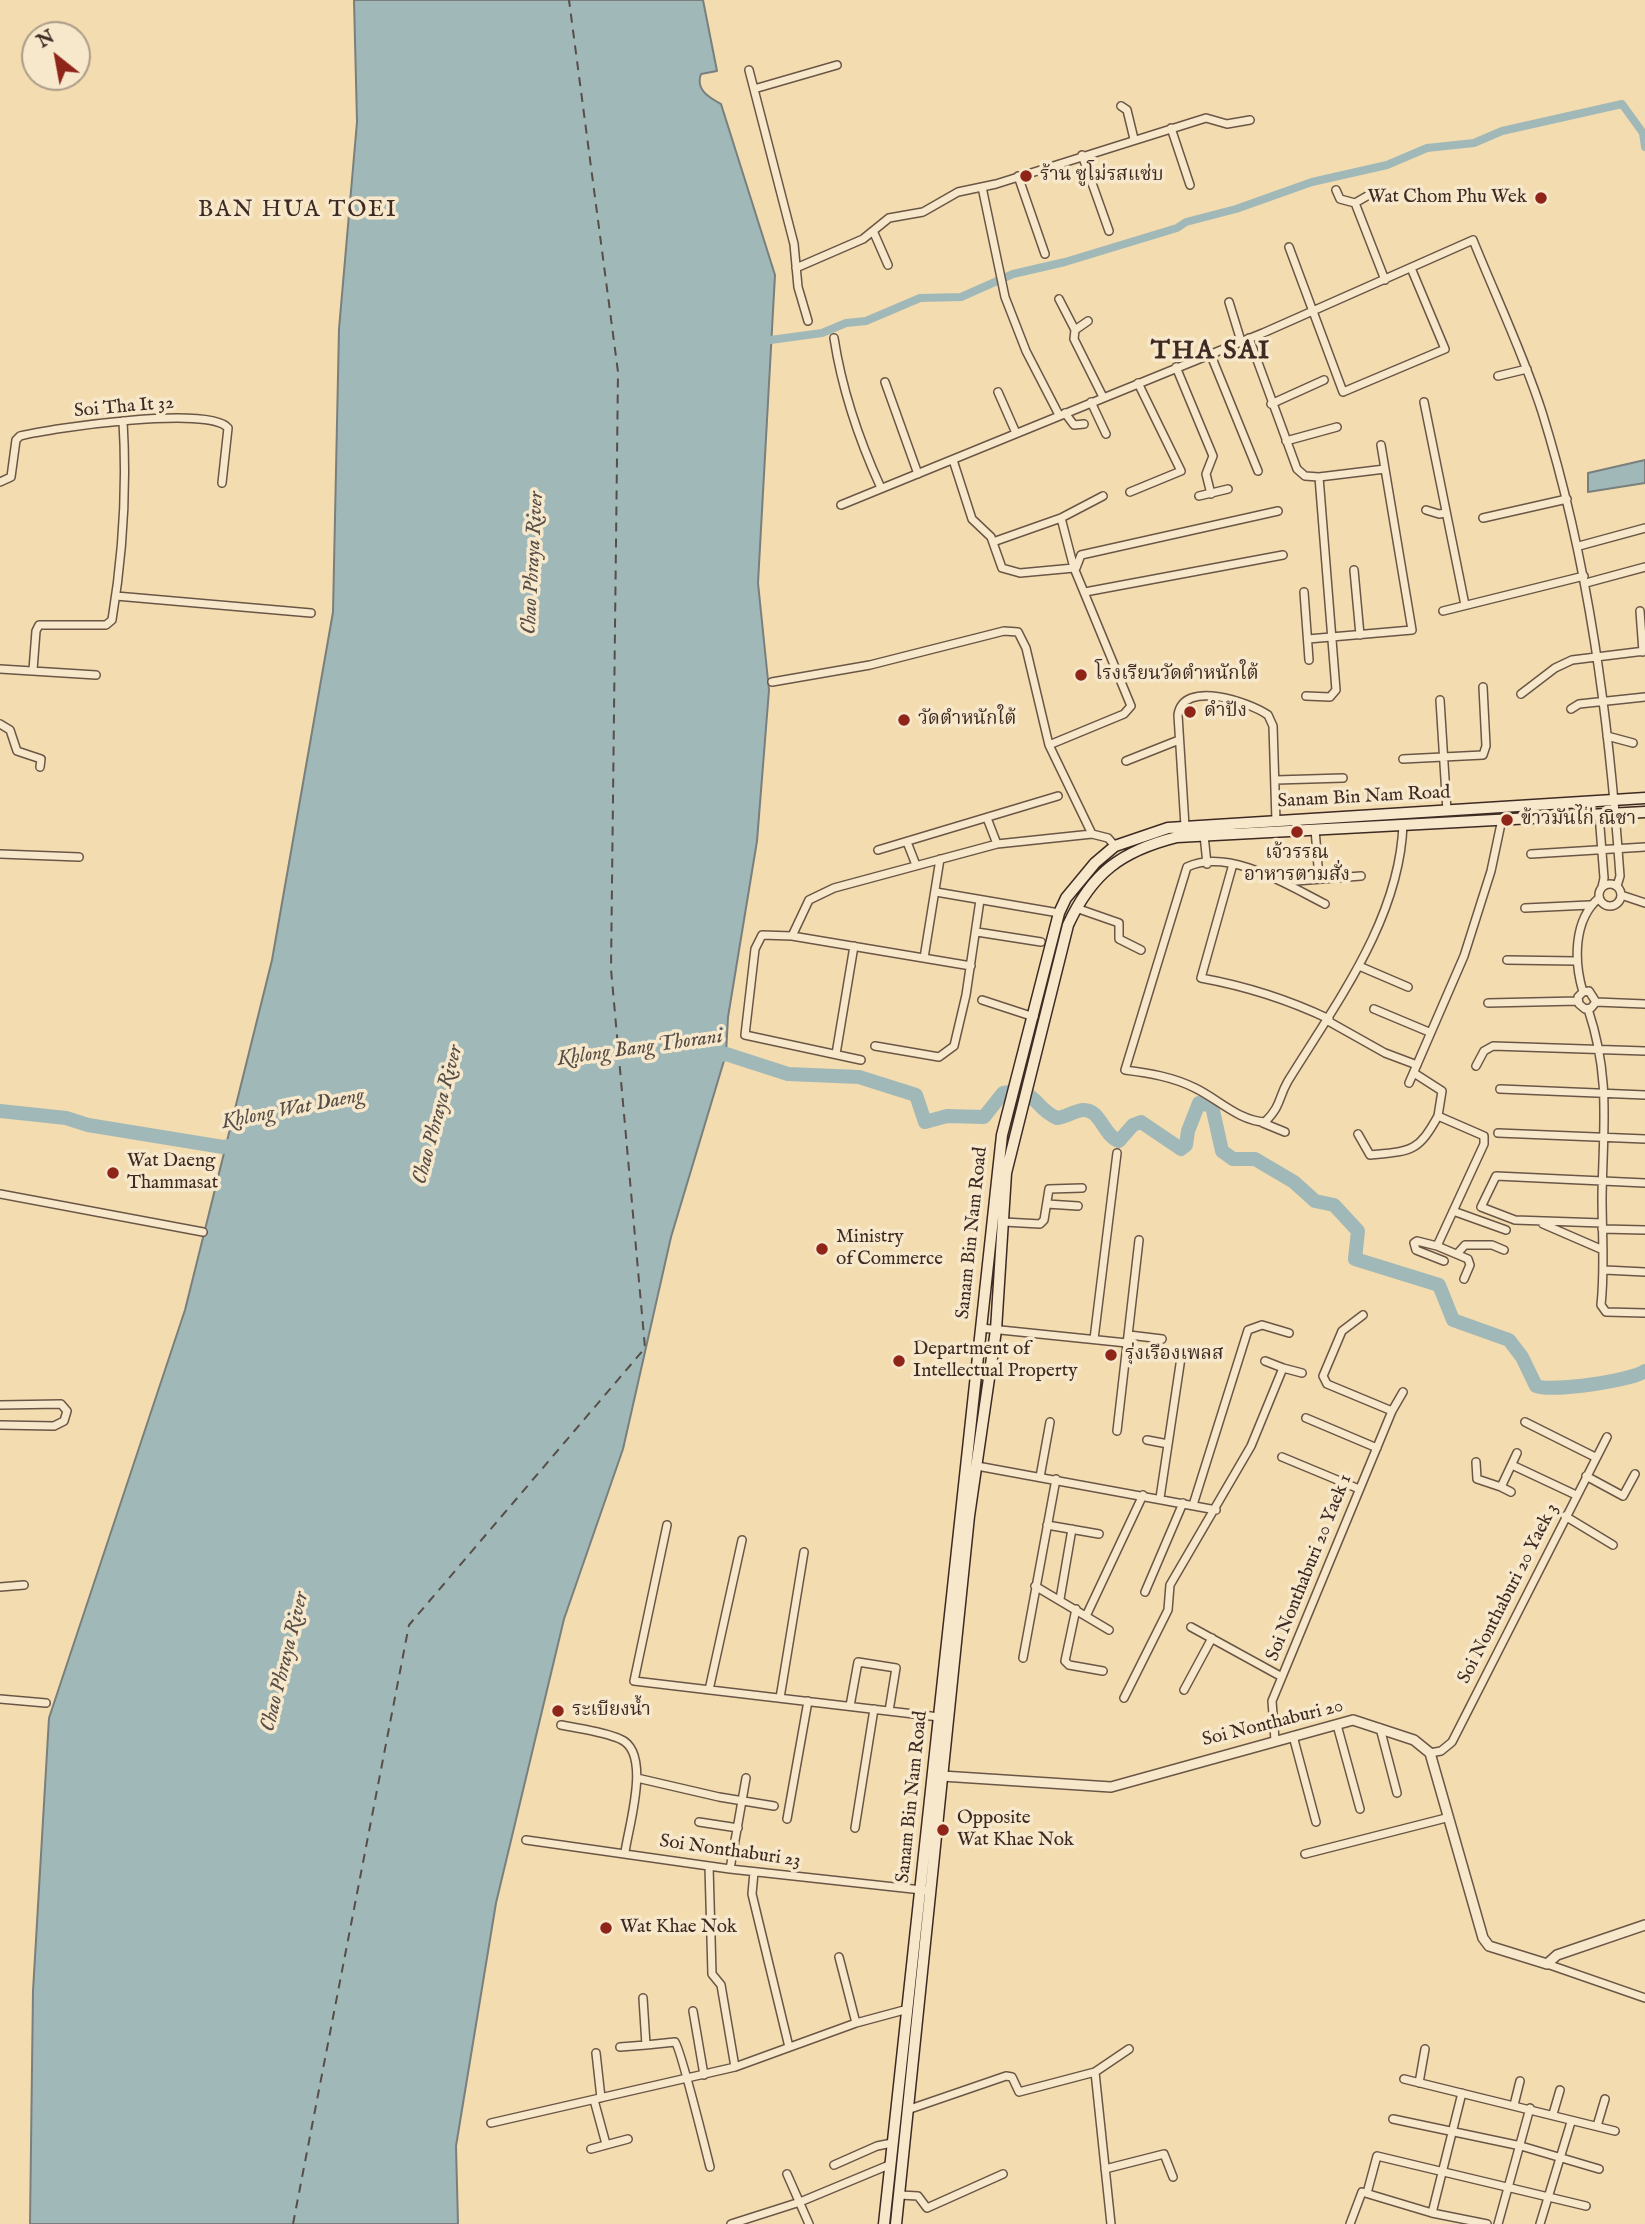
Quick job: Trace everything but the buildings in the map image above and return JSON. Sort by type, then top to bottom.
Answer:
[{"type":"main road","name":"Sanam Bin Nam Road","points":[[884,2224],[889,2165],[942,1776],[977,1466],[996,1330],[1006,1173],[1024,1100],[1024,1078],[1034,1017],[1059,913],[1077,881],[1115,846],[1151,831],[1185,826],[1645,798]]},
{"type":"main road","name":"Sanam Bin Nam Road","points":[[896,2224],[910,2109],[939,1717],[997,1163],[1013,1097],[1024,1078],[1068,925],[1076,908],[1099,876],[1129,854],[1177,837],[1645,812]]},
{"type":"street","points":[[754,89],[837,65]]},
{"type":"street","points":[[749,70],[792,233],[796,268],[808,321]]},
{"type":"street","points":[[1121,106],[1127,110],[1135,139]]},
{"type":"street","points":[[796,268],[874,233],[889,218],[923,212],[958,192],[1206,118],[1227,124],[1250,120]]},
{"type":"street","points":[[1171,128],[1190,185]]},
{"type":"street","points":[[1082,155],[1109,232]]},
{"type":"street","points":[[1018,176],[1045,254]]},
{"type":"street","points":[[982,187],[1014,323],[1062,414],[1074,425],[1084,424]]},
{"type":"street","points":[[1336,190],[1339,199],[1355,203],[1374,192]]},
{"type":"street","points":[[1355,203],[1385,280]]},
{"type":"street","points":[[874,233],[888,265]]},
{"type":"street","points":[[841,505],[1245,340],[1473,240],[1527,369],[1579,546],[1604,702],[1616,814],[1617,886],[1621,895],[1619,903],[1612,907],[1602,904],[1598,898]]},
{"type":"street","points":[[1289,247],[1343,392],[1445,349],[1411,268]]},
{"type":"street","points":[[1059,299],[1075,330],[1074,340],[1103,397]]},
{"type":"street","points":[[1229,302],[1300,473],[1309,478],[1385,469]]},
{"type":"street","points":[[1075,330],[1088,321]]},
{"type":"street","points":[[834,338],[856,428],[881,488]]},
{"type":"street","points":[[1210,353],[1258,471]]},
{"type":"street","points":[[1176,368],[1213,456],[1206,474],[1211,494]]},
{"type":"street","points":[[1498,376],[1527,369]]},
{"type":"street","points":[[1272,404],[1324,380]]},
{"type":"street","points":[[885,382],[918,474]]},
{"type":"street","points":[[1130,492],[1181,471],[1138,383]]},
{"type":"street","points":[[998,392],[1016,433]]},
{"type":"street","points":[[1091,402],[1106,434]]},
{"type":"street","points":[[1424,402],[1465,605]]},
{"type":"street","name":"Soi Tha It 32","points":[[0,482],[11,477],[16,440],[20,436],[123,421],[199,418],[222,422],[228,431],[222,483]]},
{"type":"street","points":[[33,670],[36,631],[39,625],[106,625],[112,620],[125,472],[123,421]]},
{"type":"street","points":[[1286,441],[1336,427]]},
{"type":"street","points":[[1308,639],[1412,630],[1381,445]]},
{"type":"street","points":[[953,460],[972,519],[993,542],[1002,568],[1010,572],[1075,569]]},
{"type":"street","points":[[1306,696],[1330,697],[1334,694],[1319,477]]},
{"type":"street","points":[[1199,496],[1228,489]]},
{"type":"street","points":[[993,542],[1061,519],[1103,496]]},
{"type":"street","points":[[1483,518],[1567,499]]},
{"type":"street","points":[[1426,510],[1446,513]]},
{"type":"street","points":[[1075,569],[1081,555],[1279,511]]},
{"type":"street","points":[[1049,745],[1124,714],[1131,706],[1075,569],[1061,519]]},
{"type":"street","points":[[1579,546],[1645,528]]},
{"type":"street","points":[[1085,592],[1283,555]]},
{"type":"street","points":[[1443,611],[1645,567]]},
{"type":"street","points":[[1354,570],[1360,635]]},
{"type":"street","points":[[1304,592],[1309,660]]},
{"type":"street","points":[[116,596],[311,613]]},
{"type":"street","points":[[1521,694],[1563,664],[1644,651],[1640,611]]},
{"type":"street","points":[[772,682],[870,665],[1012,630],[1018,632],[1024,641],[1049,745],[1092,834]]},
{"type":"street","points":[[0,669],[96,675]]},
{"type":"street","points":[[1403,759],[1480,757],[1486,751],[1483,687]]},
{"type":"street","points":[[1185,826],[1178,715],[1182,702],[1192,697],[1240,701],[1268,715],[1273,726],[1276,821]]},
{"type":"street","points":[[1571,709],[1579,704],[1645,697]]},
{"type":"street","points":[[1440,700],[1447,811]]},
{"type":"street","points":[[0,724],[10,730],[17,751],[41,759],[40,767]]},
{"type":"street","points":[[1607,736],[1633,743]]},
{"type":"street","points":[[1126,761],[1179,740]]},
{"type":"street","points":[[1276,780],[1343,779]]},
{"type":"street","points":[[878,850],[1058,796]]},
{"type":"street","points":[[1578,1001],[1583,992],[1576,961],[1581,926],[1602,887],[1599,814]]},
{"type":"street","points":[[986,818],[997,844]]},
{"type":"street","points":[[1409,1083],[1464,956],[1491,872],[1502,819]]},
{"type":"street","points":[[1263,1122],[1281,1103],[1286,1084],[1329,1020],[1359,966],[1400,862],[1403,824]]},
{"type":"street","points":[[1315,830],[1319,878]]},
{"type":"street","points":[[792,936],[804,908],[820,894],[916,865],[997,844],[1092,834],[1108,838],[1115,846]]},
{"type":"street","points":[[1204,835],[1206,864]]},
{"type":"street","points":[[907,842],[916,865]]},
{"type":"street","points":[[1531,854],[1645,847]]},
{"type":"street","points":[[0,854],[79,858]]},
{"type":"street","points":[[924,958],[940,859]]},
{"type":"street","points":[[1233,864],[1201,978],[1216,979],[1276,998],[1329,1020],[1415,1069],[1442,1091],[1438,1116],[1424,1142],[1416,1147],[1370,1155],[1358,1134]]},
{"type":"street","points":[[1286,1132],[1232,1111],[1185,1084],[1124,1068],[1185,871],[1190,865],[1233,864],[1251,867],[1325,904]]},
{"type":"street","points":[[1296,881],[1361,876]]},
{"type":"street","points":[[1602,887],[1610,884],[1617,886]]},
{"type":"street","points":[[936,892],[1059,913]]},
{"type":"street","points":[[1621,895],[1645,903]]},
{"type":"street","points":[[875,1046],[939,1057],[950,1052],[954,1046],[971,966],[981,900]]},
{"type":"street","points":[[1525,908],[1590,905]]},
{"type":"street","points":[[1076,908],[1119,923],[1119,939],[1141,950]]},
{"type":"street","points":[[977,932],[1041,942]]},
{"type":"street","points":[[861,1060],[748,1037],[743,1032],[759,939],[769,933],[971,966]]},
{"type":"street","points":[[836,1054],[854,946]]},
{"type":"street","points":[[1507,960],[1576,961]]},
{"type":"street","points":[[1359,966],[1408,987]]},
{"type":"street","points":[[1583,992],[1592,993],[1596,1002]]},
{"type":"street","points":[[982,1000],[1034,1017]]},
{"type":"street","points":[[1488,1003],[1578,1001]]},
{"type":"street","points":[[1578,1001],[1580,1006],[1588,1009]]},
{"type":"street","points":[[1588,1009],[1596,1002],[1645,1004]]},
{"type":"street","points":[[1374,1009],[1429,1032]]},
{"type":"street","points":[[1588,1009],[1601,1048],[1604,1093],[1602,1226],[1605,1270],[1601,1305],[1606,1312],[1645,1313]]},
{"type":"street","points":[[1476,1066],[1484,1051],[1493,1046],[1645,1051]]},
{"type":"street","points":[[1500,1090],[1645,1095]]},
{"type":"street","points":[[1437,1246],[1484,1144],[1484,1136],[1438,1116]]},
{"type":"street","points":[[1498,1133],[1645,1139]]},
{"type":"street","points":[[1094,1339],[1117,1153]]},
{"type":"street","points":[[1645,1183],[1496,1176],[1481,1208],[1515,1220],[1645,1230]]},
{"type":"street","points":[[1004,1222],[1040,1224],[1049,1189],[1082,1188]]},
{"type":"street","points":[[0,1194],[203,1232]]},
{"type":"street","points":[[1047,1204],[1078,1206]]},
{"type":"street","points":[[1453,1211],[1506,1230]]},
{"type":"street","points":[[1538,1222],[1603,1250]]},
{"type":"street","points":[[1117,1432],[1139,1240]]},
{"type":"street","points":[[1444,1261],[1416,1250],[1414,1243],[1417,1241],[1437,1246],[1470,1262],[1464,1279]]},
{"type":"street","points":[[1457,1254],[1465,1245],[1492,1245],[1504,1250]]},
{"type":"street","points":[[1605,1270],[1645,1272]]},
{"type":"street","points":[[1363,1315],[1342,1331],[1323,1376],[1327,1384],[1392,1411]]},
{"type":"street","points":[[1193,1505],[1248,1330],[1262,1325],[1289,1333]]},
{"type":"street","points":[[981,1328],[1094,1339],[1161,1339]]},
{"type":"street","points":[[1160,1498],[1182,1351]]},
{"type":"street","points":[[1265,1361],[1301,1373]]},
{"type":"street","points":[[1124,1698],[1168,1610],[1170,1585],[1251,1446],[1283,1368]]},
{"type":"street","name":"Soi Nonthaburi 20 Yaek 1","points":[[1275,1740],[1272,1701],[1392,1411],[1403,1392]]},
{"type":"street","points":[[0,1405],[61,1405],[67,1411],[64,1421],[54,1426],[0,1425]]},
{"type":"street","points":[[1306,1418],[1377,1448]]},
{"type":"street","points":[[1040,1477],[1050,1422]]},
{"type":"street","points":[[1525,1422],[1595,1457]]},
{"type":"street","name":"Soi Nonthaburi 20 Yaek 3","points":[[1430,1753],[1441,1751],[1452,1742],[1606,1437]]},
{"type":"street","points":[[1147,1440],[1168,1444]]},
{"type":"street","points":[[1501,1487],[1517,1453]]},
{"type":"street","points":[[1282,1457],[1359,1489]]},
{"type":"street","points":[[1476,1462],[1477,1479],[1511,1492]]},
{"type":"street","points":[[1511,1465],[1576,1495]]},
{"type":"street","points":[[977,1466],[1216,1510]]},
{"type":"street","points":[[1586,1476],[1623,1496],[1635,1474]]},
{"type":"street","points":[[1023,1658],[1056,1479]]},
{"type":"street","points":[[1087,1614],[1143,1495]]},
{"type":"street","points":[[1145,1591],[1184,1503]]},
{"type":"street","points":[[1565,1516],[1613,1545]]},
{"type":"street","points":[[667,1525],[634,1681],[939,1717]]},
{"type":"street","points":[[1047,1525],[1099,1534]]},
{"type":"street","points":[[1060,1599],[1072,1529]]},
{"type":"street","points":[[709,1690],[742,1540]]},
{"type":"street","points":[[780,1698],[804,1552]]},
{"type":"street","points":[[0,1587],[24,1586]]},
{"type":"street","points":[[1035,1586],[1087,1614],[1109,1630]]},
{"type":"street","points":[[1076,1609],[1065,1661],[1069,1665],[1103,1671]]},
{"type":"street","points":[[1191,1627],[1282,1677]]},
{"type":"street","points":[[1184,1690],[1212,1639]]},
{"type":"street","points":[[850,1706],[858,1662],[896,1668],[889,1711]]},
{"type":"street","points":[[0,1699],[47,1703]]},
{"type":"street","points":[[787,1819],[808,1701]]},
{"type":"street","points":[[855,1828],[874,1709]]},
{"type":"street","name":"Soi Nonthaburi 20","points":[[942,1776],[1111,1787],[1353,1720],[1414,1740],[1430,1753]]},
{"type":"street","points":[[561,1725],[622,1739],[635,1750],[637,1778],[625,1852]]},
{"type":"street","points":[[1337,1725],[1360,1809]]},
{"type":"street","points":[[1380,1728],[1397,1793]]},
{"type":"street","points":[[1293,1736],[1316,1822]]},
{"type":"street","points":[[1430,1753],[1446,1818],[1485,1942],[1500,1950],[1645,1998]]},
{"type":"street","points":[[637,1778],[774,1806]]},
{"type":"street","points":[[730,1870],[746,1778]]},
{"type":"street","points":[[1306,1854],[1446,1818]]},
{"type":"street","points":[[699,1822],[738,1828]]},
{"type":"street","name":"Soi Nonthaburi 23","points":[[526,1840],[625,1852],[730,1870],[926,1891]]},
{"type":"street","points":[[709,1866],[712,1974],[721,1985],[734,2067]]},
{"type":"street","points":[[754,1872],[752,1894],[789,2047]]},
{"type":"street","points":[[1547,1964],[1557,1955],[1645,1925]]},
{"type":"street","points":[[839,1957],[856,2023]]},
{"type":"street","points":[[643,1998],[646,2045]]},
{"type":"street","points":[[491,2123],[734,2067],[856,2023],[909,2008]]},
{"type":"street","points":[[693,2011],[704,2075]]},
{"type":"street","points":[[620,2047],[678,2044],[685,2080],[710,2167]]},
{"type":"street","points":[[910,2109],[1006,2076],[1013,2078],[1019,2092],[1095,2072],[1129,2049]]},
{"type":"street","points":[[1419,2083],[1425,2049]]},
{"type":"street","points":[[596,2053],[598,2099],[606,2144]]},
{"type":"street","points":[[1095,2072],[1111,2224]]},
{"type":"street","points":[[1404,2079],[1615,2131]]},
{"type":"street","points":[[1514,2105],[1520,2081]]},
{"type":"street","points":[[1553,2114],[1560,2090]]},
{"type":"street","points":[[1432,2213],[1462,2093]]},
{"type":"street","points":[[1597,2126],[1605,2099]]},
{"type":"street","points":[[1498,2224],[1530,2108]]},
{"type":"street","points":[[1393,2119],[1521,2146],[1599,2169]]},
{"type":"street","points":[[1540,2224],[1571,2122]]},
{"type":"street","points":[[591,2149],[628,2138]]},
{"type":"street","points":[[834,2165],[877,2146],[892,2143]]},
{"type":"street","points":[[1105,2169],[1164,2154],[1173,2178]]},
{"type":"street","points":[[1367,2193],[1377,2156],[1444,2169],[1587,2206]]},
{"type":"street","points":[[731,2224],[800,2202],[889,2165]]},
{"type":"street","points":[[787,2174],[809,2224]]},
{"type":"street","points":[[900,2195],[918,2196],[927,2208],[1003,2174]]},
{"type":"street","points":[[1350,2224],[1360,2193],[1432,2213],[1487,2224]]},
{"type":"water","name":"Chao Phraya River","points":[[354,0],[703,0],[717,71],[701,74],[700,85],[705,93],[721,104],[775,275],[758,583],[769,690],[757,841],[728,1017],[726,1054],[671,1237],[623,1449],[564,1619],[496,1903],[456,2146],[458,2224],[30,2224],[33,1991],[49,1718],[185,1310],[272,960],[333,612],[339,329],[357,122]]},
{"type":"water","points":[[1645,460],[1645,483],[1588,492],[1588,473]]},
{"type":"waterway","points":[[763,341],[822,333],[846,323],[866,321],[920,298],[961,297],[1013,274],[1065,262],[1177,228],[1186,222],[1236,209],[1312,182],[1387,165],[1427,148],[1474,143],[1502,131],[1622,104],[1643,133],[1645,147]]},
{"type":"waterway","name":"Khlong Bang Thorani","points":[[707,1057],[726,1054],[788,1074],[859,1077],[916,1095],[925,1122],[947,1116],[984,1117],[1003,1093],[1022,1092],[1057,1118],[1083,1110],[1089,1111],[1098,1118],[1109,1134],[1119,1141],[1133,1125],[1141,1122],[1181,1149],[1186,1145],[1188,1131],[1199,1103],[1212,1106],[1222,1151],[1233,1159],[1255,1159],[1294,1182],[1315,1201],[1334,1205],[1358,1231],[1355,1259],[1439,1285],[1453,1320],[1509,1340],[1522,1357],[1536,1386],[1558,1388],[1591,1385],[1645,1371]]},
{"type":"waterway","name":"Khlong Wat Daeng","points":[[0,1111],[66,1118],[88,1125],[223,1147],[243,1143]]},
{"type":"ferry route","points":[[293,2224],[409,1625],[645,1348],[611,969],[618,372],[569,0]]},
{"type":"place","name":"ร้าน ซูโม่รสแซ่บ","points":[[1026,176]]},
{"type":"place","name":"Wat Chom Phu Wek","points":[[1541,198]]},
{"type":"place","name":"โรงเรียนวัดตำหนักใต้","points":[[1081,675]]},
{"type":"place","name":"ดำปัง","points":[[1190,712]]},
{"type":"place","name":"วัดตำหนักใต้","points":[[904,720]]},
{"type":"place","name":"ข้าวมันไก่ ณิชา","points":[[1507,820]]},
{"type":"place","name":"เจ้วรรณ อาหารตามสั่ง","points":[[1297,832]]},
{"type":"place","name":"Wat Daeng Thammasat","points":[[113,1173]]},
{"type":"place","name":"Ministry of Commerce","points":[[822,1249]]},
{"type":"place","name":"รุ่งเรืองเพลส","points":[[1111,1355]]},
{"type":"place","name":"Department of Intellectual Property","points":[[899,1361]]},
{"type":"place","name":"ระเบียงน้ำ","points":[[558,1711]]},
{"type":"place","name":"Opposite Wat Khae Nok","points":[[943,1830]]},
{"type":"place","name":"Wat Khae Nok","points":[[606,1928]]},
{"type":"district","name":"BAN HUA TOEI","points":[[298,211]]},
{"type":"district","name":"THA SAI","points":[[1211,353]]}]
